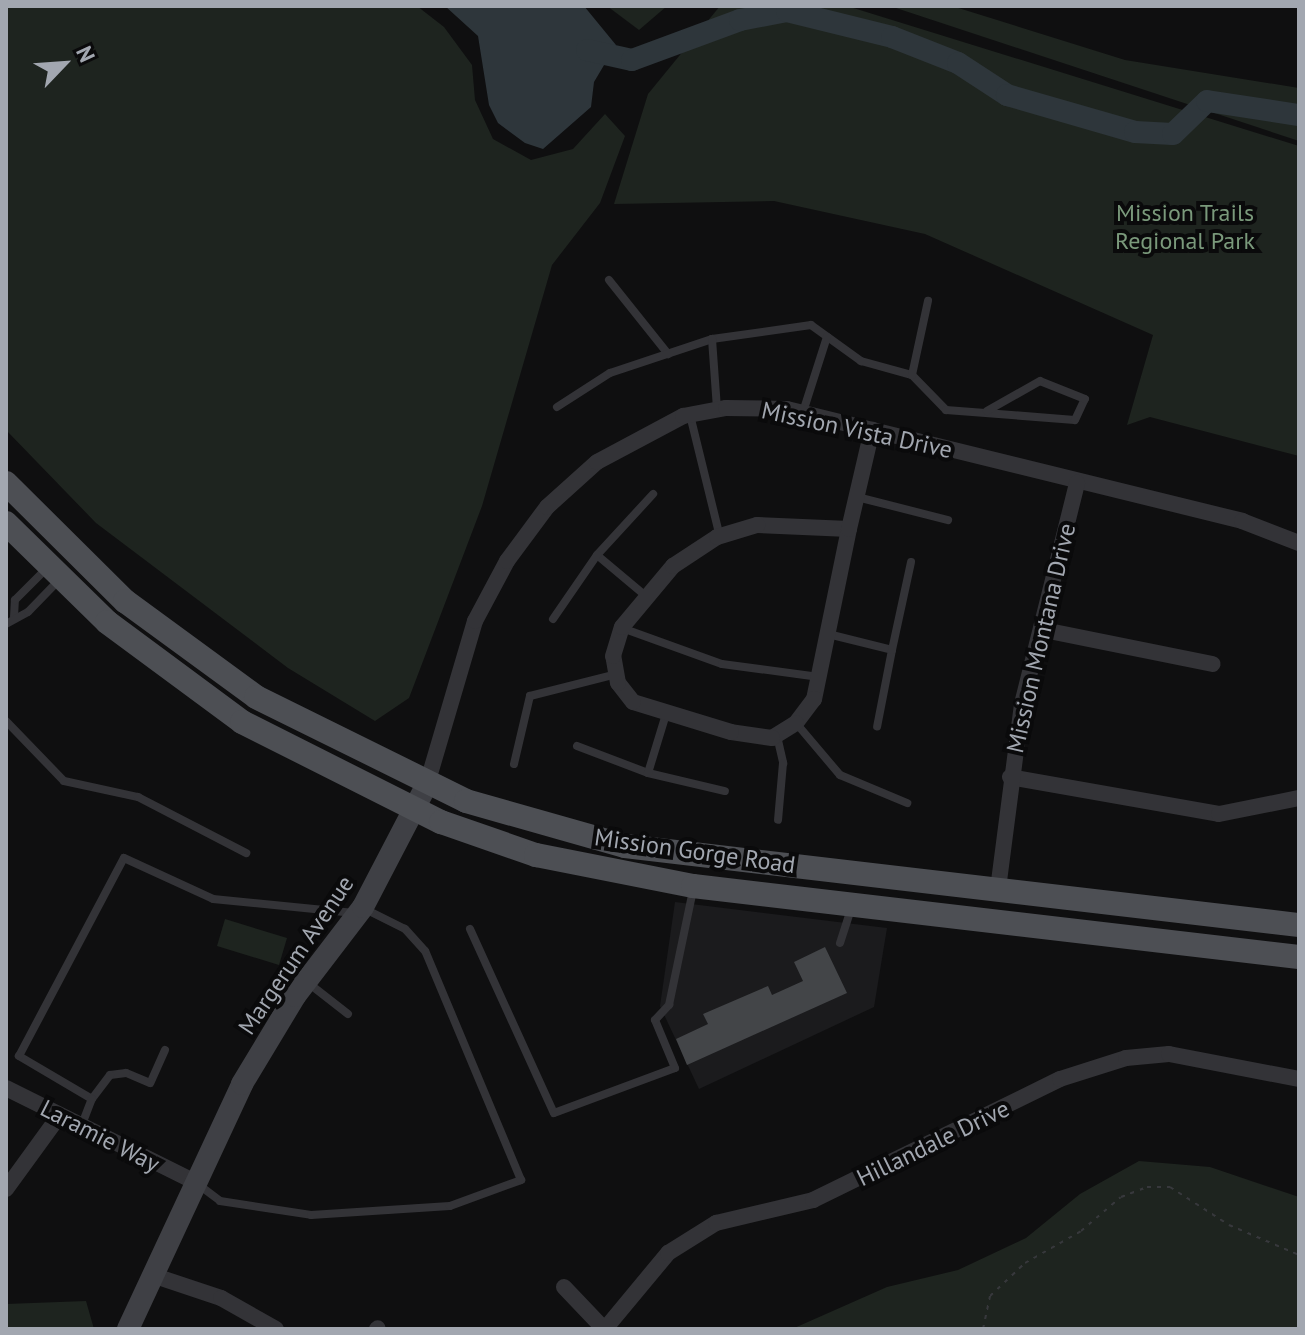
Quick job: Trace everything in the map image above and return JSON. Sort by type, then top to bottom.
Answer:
[{"type":"main road","name":"Mission Gorge Road","points":[[6,483],[125,601],[208,663],[256,697],[427,784],[625,846],[1299,925]]},
{"type":"main road","name":"Mission Gorge Road","points":[[6,523],[107,622],[242,722],[415,810],[536,855],[693,886],[1299,957]]},
{"type":"street","name":"Mission Vista Drive","points":[[427,784],[475,621],[507,561],[547,507],[597,462],[628,440],[690,414],[717,409],[803,413],[1077,483],[1242,521],[1299,543]]},
{"type":"street","points":[[849,529],[757,525],[720,537],[673,566],[622,627],[613,656],[617,674],[633,702],[666,714],[777,736],[796,723],[814,699],[872,430]]},
{"type":"street","name":"Mission Montana Drive","points":[[998,889],[1010,777],[1022,704],[1044,630],[1077,483]]},
{"type":"street","points":[[1044,630],[1213,664]]},
{"type":"street","points":[[1010,777],[1219,814],[1299,798]]},
{"type":"street","name":"Margerum Avenue","points":[[128,1329],[242,1084],[306,981],[361,910],[427,784]]},
{"type":"street","name":"Hillandale Drive","points":[[604,1329],[668,1253],[716,1223],[828,1194],[1060,1079],[1126,1058],[1169,1054],[1299,1079]]},
{"type":"street","name":"Laramie Way","points":[[6,1088],[195,1182]]},
{"type":"street","points":[[6,1189],[59,1116]]},
{"type":"street","points":[[155,1276],[221,1298],[276,1329]]},
{"type":"street","points":[[564,1287],[604,1329]]},
{"type":"lane","points":[[609,280],[668,354]]},
{"type":"lane","points":[[912,375],[928,301]]},
{"type":"lane","points":[[557,407],[610,373],[712,339],[811,325],[861,361],[912,375],[946,410],[1075,420],[1085,399],[1040,381],[987,411]]},
{"type":"lane","points":[[803,413],[827,337]]},
{"type":"lane","points":[[712,339],[717,409]]},
{"type":"lane","points":[[690,414],[720,537]]},
{"type":"lane","points":[[553,619],[597,555],[653,494]]},
{"type":"lane","points":[[856,497],[948,520]]},
{"type":"lane","points":[[597,555],[647,597]]},
{"type":"lane","points":[[877,727],[911,562]]},
{"type":"lane","points":[[10,620],[15,600],[55,572]]},
{"type":"lane","points":[[10,620],[28,612],[55,572]]},
{"type":"lane","points":[[622,627],[722,664],[819,677]]},
{"type":"lane","points":[[828,634],[892,650]]},
{"type":"lane","points":[[514,764],[530,696],[617,674]]},
{"type":"lane","points":[[648,773],[666,714]]},
{"type":"lane","points":[[6,721],[64,781],[138,797],[246,853]]},
{"type":"lane","points":[[796,723],[840,775],[907,803]]},
{"type":"lane","points":[[777,736],[783,763],[778,820]]},
{"type":"lane","points":[[577,746],[648,773],[725,791]]},
{"type":"lane","points":[[92,1099],[19,1056],[124,858],[213,899],[361,910],[405,929],[425,951],[521,1180],[450,1206],[311,1215],[220,1201],[195,1182]]},
{"type":"lane","points":[[470,929],[554,1113],[675,1068],[655,1020],[669,1005],[693,886]]},
{"type":"lane","points":[[840,943],[853,905]]},
{"type":"lane","points":[[306,981],[348,1014]]},
{"type":"lane","points":[[81,1127],[92,1099],[110,1075],[126,1073],[150,1083],[165,1050]]},
{"type":"path","points":[[983,1329],[990,1296],[1025,1263],[1081,1231],[1121,1197],[1147,1187],[1170,1187],[1229,1225],[1299,1255]]},
{"type":"shaded area","points":[[445,6],[584,6],[616,45],[594,82],[591,107],[543,149],[525,143],[498,123],[489,105],[478,36]]},
{"type":"shaded area","points":[[675,902],[887,928],[874,1007],[699,1089],[660,1006]]},
{"type":"green space","points":[[6,6],[417,6],[444,27],[472,65],[475,100],[493,139],[531,160],[573,149],[605,114],[625,136],[600,203],[552,265],[482,506],[409,698],[375,721],[288,668],[96,523],[6,430]]},
{"type":"green space","points":[[607,6],[667,6],[639,30]]},
{"type":"green space","name":"Mission Trails Regional Park","points":[[720,6],[847,6],[1299,146],[1299,456],[1150,417],[1127,425],[1153,335],[925,234],[774,201],[614,204],[648,94]]},
{"type":"green space","points":[[890,6],[952,6],[1125,60],[1299,88],[1299,141]]},
{"type":"green space","points":[[225,919],[287,938],[279,965],[217,946]]},
{"type":"green space","points":[[1139,1161],[1210,1167],[1299,1197],[1299,1329],[792,1329],[887,1287],[958,1270],[1026,1238],[1080,1194]]},
{"type":"green space","points":[[86,1301],[94,1329],[6,1329],[6,1304]]},
{"type":"building","points":[[825,947],[847,993],[687,1065],[676,1039],[708,1024],[703,1014],[768,986],[772,995],[803,981],[794,962]]},
{"type":"waterway","points":[[587,50],[632,60],[740,20],[787,11],[892,37],[958,63],[1007,95],[1135,132],[1173,134],[1207,101],[1299,115]]}]
